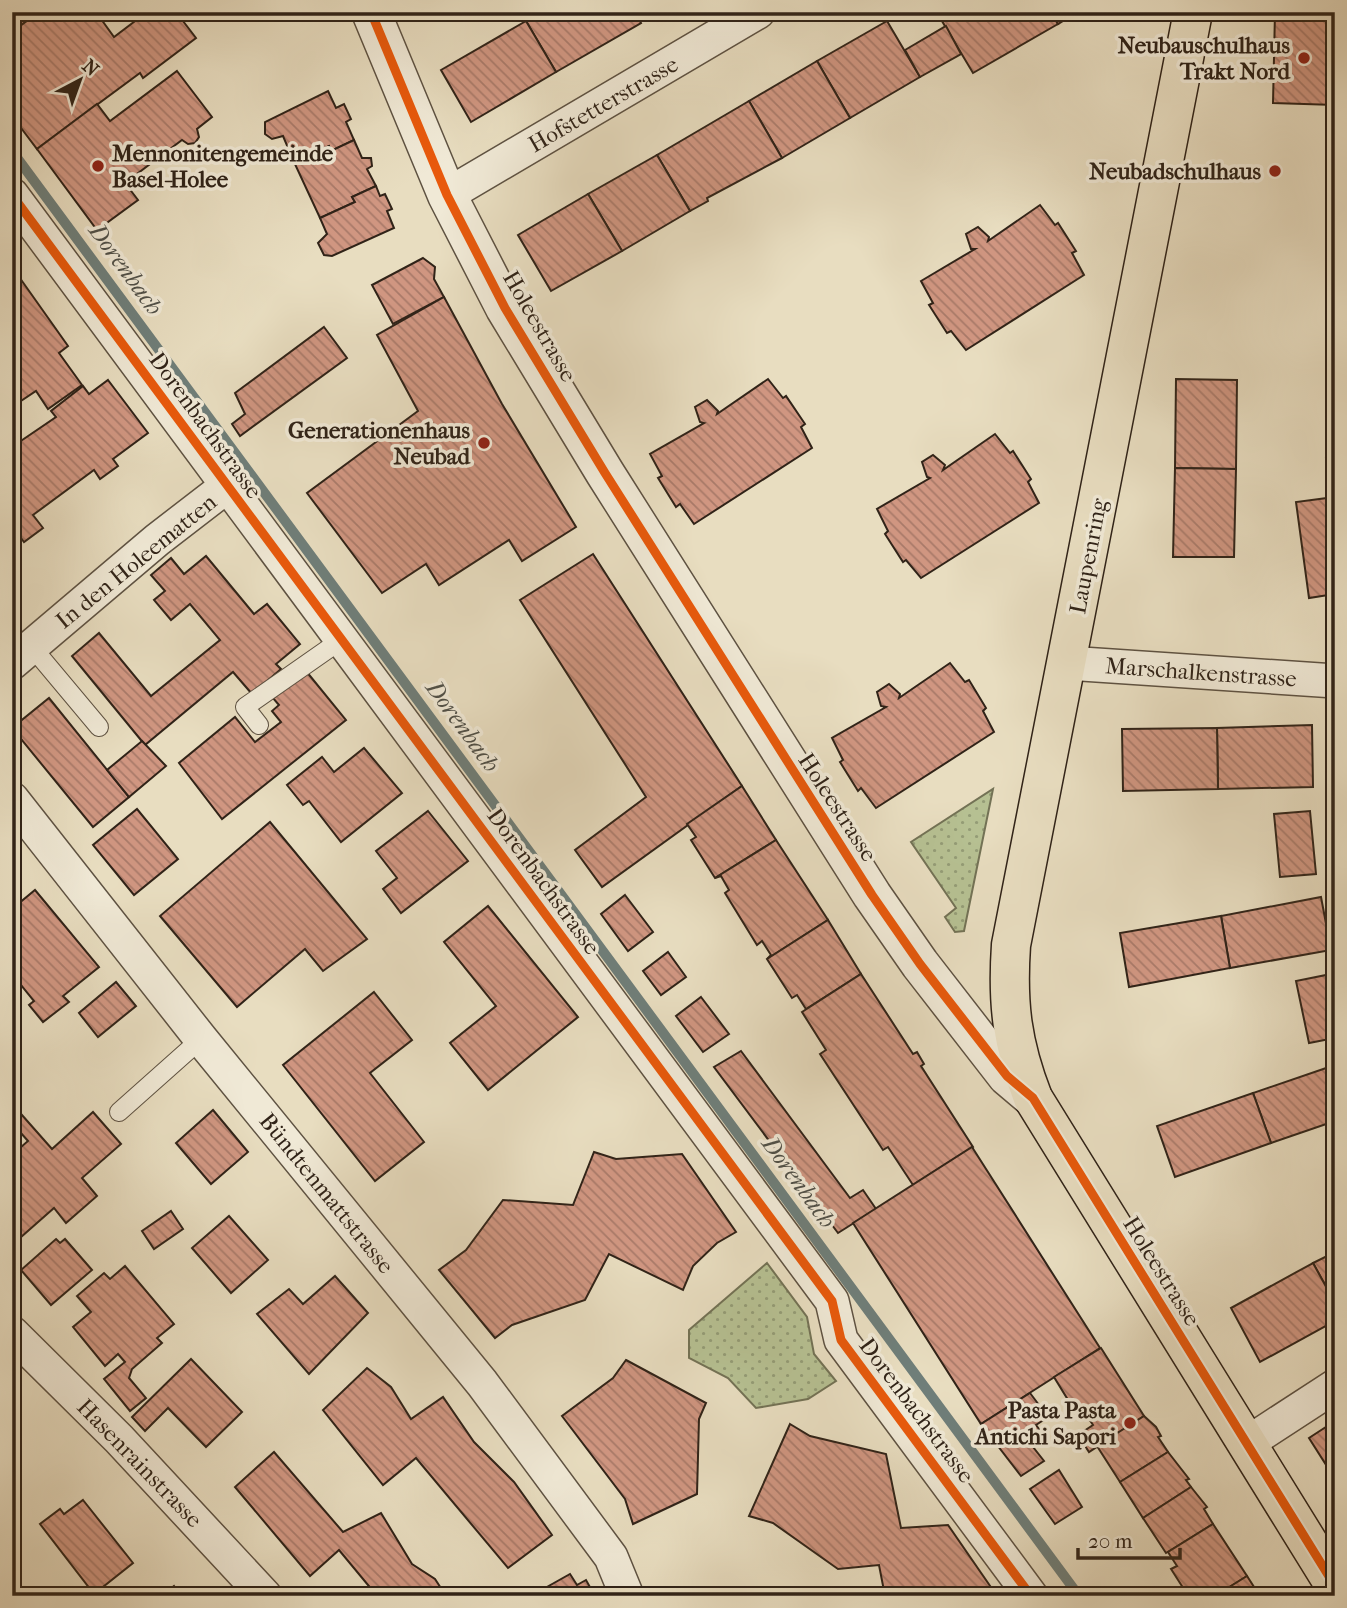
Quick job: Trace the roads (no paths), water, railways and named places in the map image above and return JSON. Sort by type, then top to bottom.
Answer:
[{"type":"main road","name":"Laupenring","points":[[1032,1098],[1018,1061],[1010,1025],[1010,958],[1193,12]]},
{"type":"main road","name":"Holeestrasse","points":[[1032,1098],[1335,1586]]},
{"type":"street","name":"Holeestrasse","points":[[371,12],[447,195],[505,308],[548,379],[734,682],[843,850],[920,964],[1007,1076],[1032,1098]]},
{"type":"street","name":"Hofstetterstrasse","points":[[447,195],[758,12]]},
{"type":"street","name":"Dorenbachstrasse","points":[[12,195],[832,1301],[841,1340],[1031,1596]]},
{"type":"street","name":"In den Holeematten","points":[[22,655],[157,540],[227,486]]},
{"type":"street","name":"Marschalkenstrasse","points":[[1067,663],[1335,681]]},
{"type":"street","name":"Bündtenmattstrasse","points":[[12,799],[201,1039],[482,1383],[611,1558],[627,1596]]},
{"type":"street","name":"Hasenrainstrasse","points":[[12,1333],[128,1449],[265,1596]]},
{"type":"street","points":[[1247,1444],[1335,1386]]},
{"type":"lane","points":[[259,724],[245,707],[341,640]]},
{"type":"lane","points":[[22,655],[99,727]]},
{"type":"lane","points":[[119,1112],[201,1039]]},
{"type":"waterway","name":"Dorenbach","points":[[12,151],[1079,1596]]},
{"type":"place","name":"Neubauschulhaus Trakt Nord","points":[[1304,58]]},
{"type":"place","name":"Mennonitengemeinde Basel-Holee","points":[[98,166]]},
{"type":"place","name":"Neubadschulhaus","points":[[1275,171]]},
{"type":"place","name":"Generationenhaus Neubad","points":[[484,443]]},
{"type":"place","name":"Pasta Pasta Antichi Sapori","points":[[1130,1423]]}]
